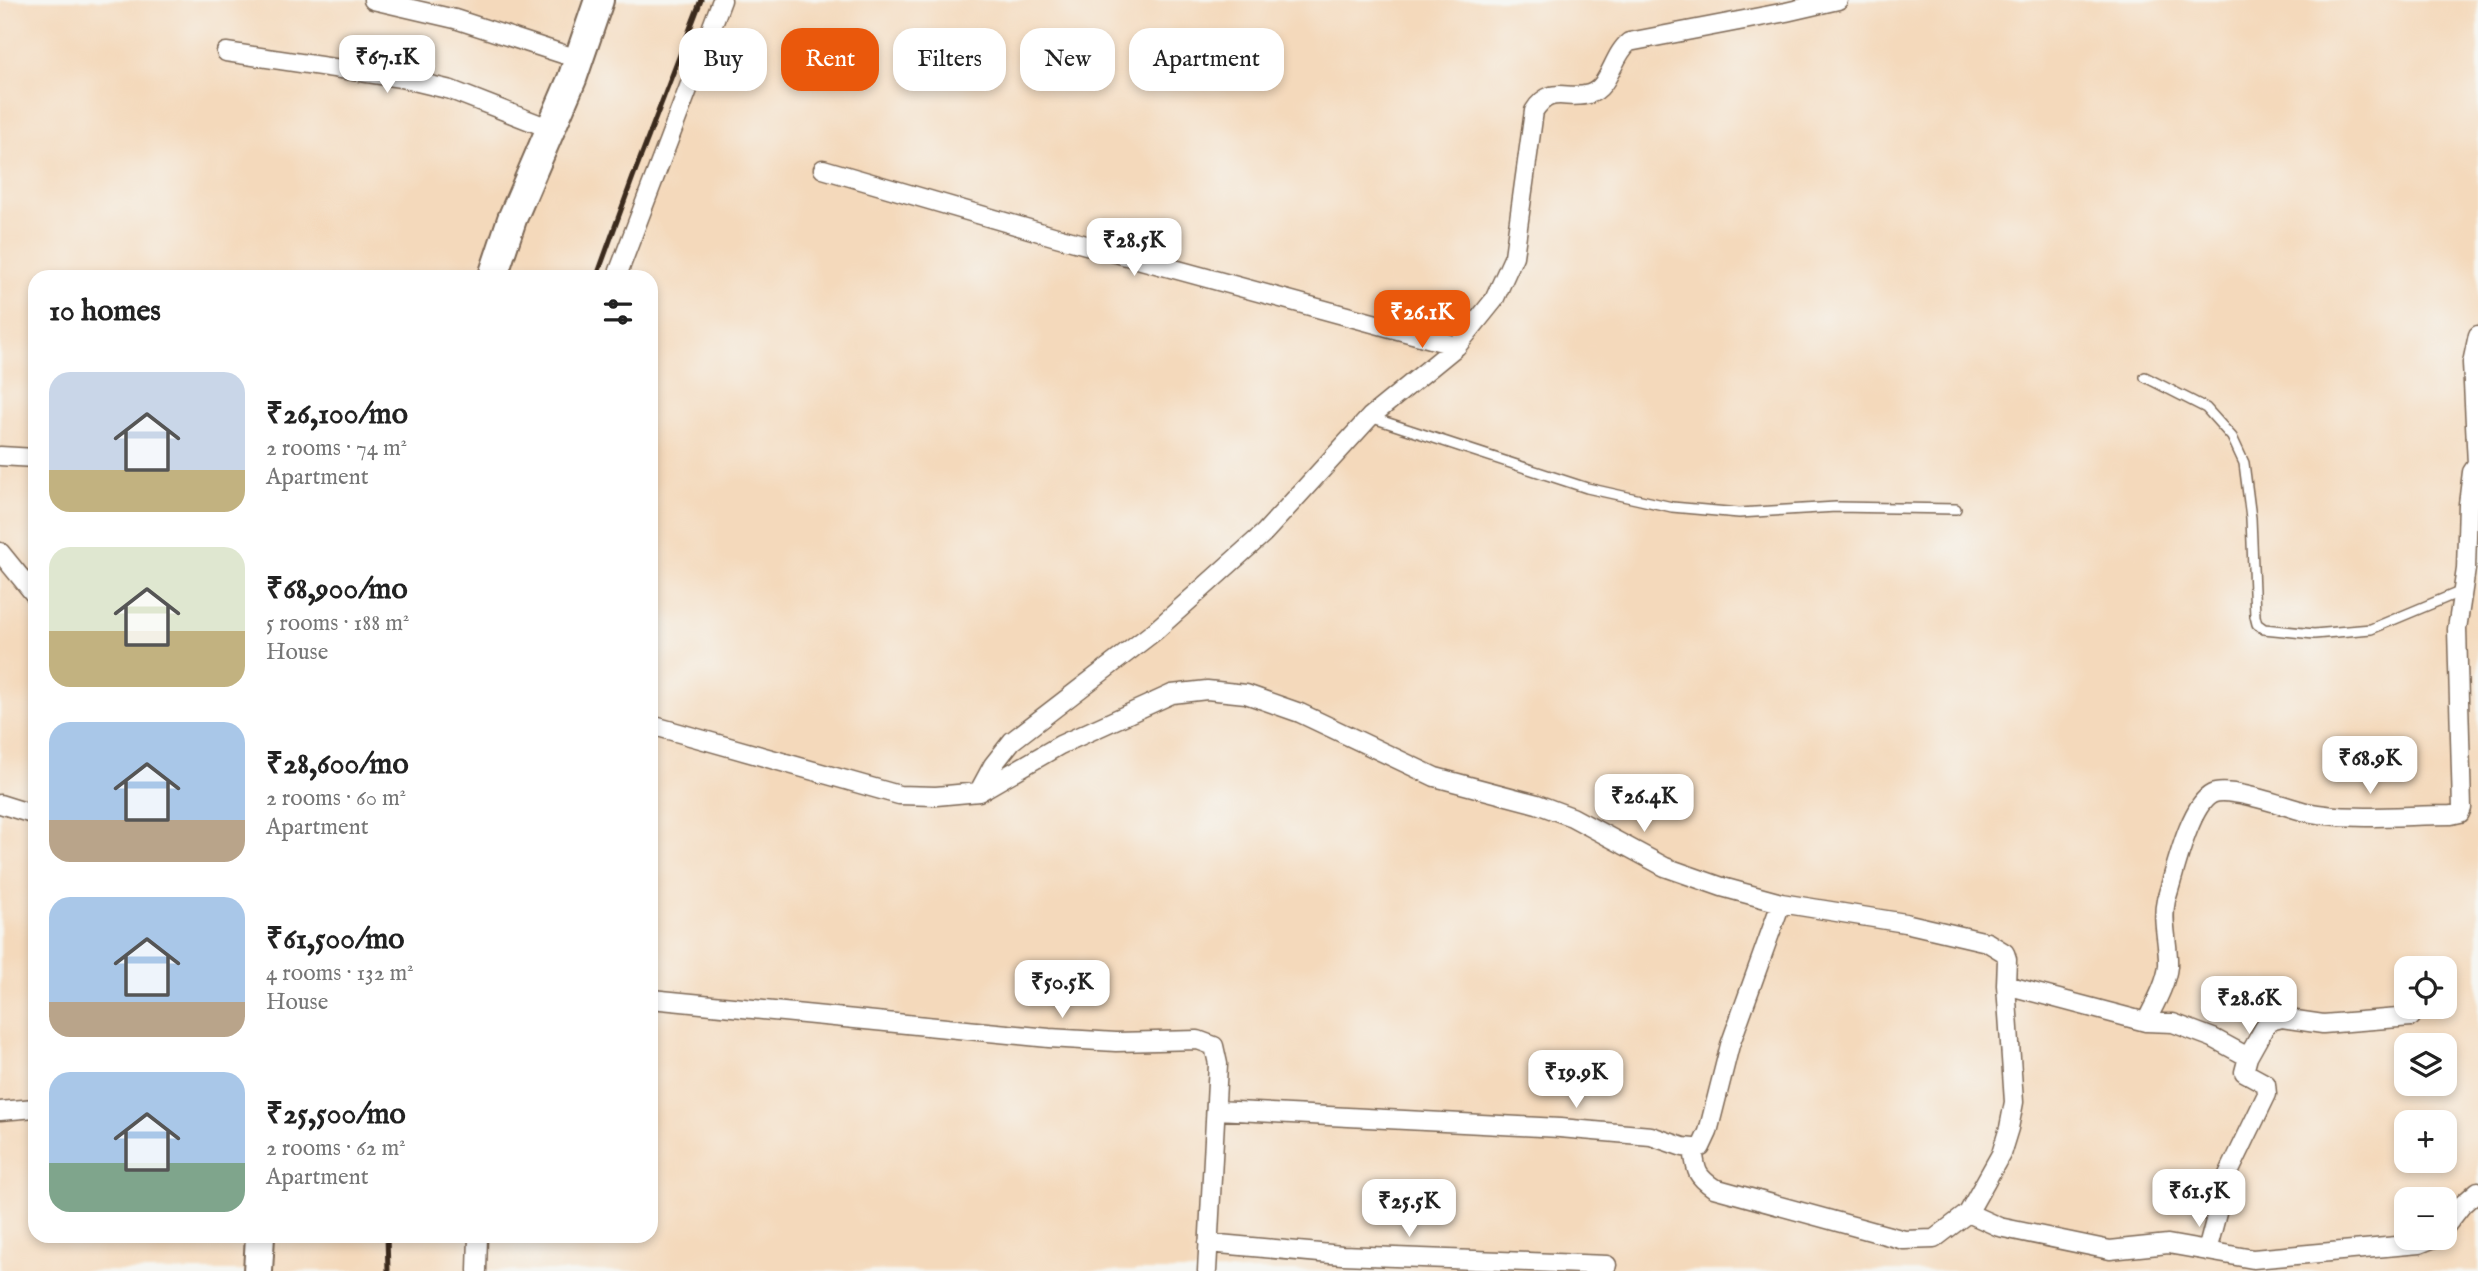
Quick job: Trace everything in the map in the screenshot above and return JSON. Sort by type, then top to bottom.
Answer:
[{"type":"main road","points":[[495,270],[512,219],[579,59],[599,0]]},
{"type":"main road","points":[[258,1271],[260,1243]]},
{"type":"street","points":[[373,0],[455,19],[579,59]]},
{"type":"street","points":[[619,270],[722,0]]},
{"type":"street","points":[[979,792],[993,765],[1012,741],[1155,631],[1264,533],[1370,417],[1457,346],[1494,300],[1514,256],[1534,111],[1540,102],[1550,96],[1591,94],[1606,81],[1619,50],[1629,42],[1838,0]]},
{"type":"street","points":[[226,52],[401,78],[451,90],[551,129]]},
{"type":"street","points":[[823,169],[1053,236],[1457,346]]},
{"type":"street","points":[[2146,1022],[2168,966],[2164,912],[2166,900],[2188,829],[2206,799],[2218,792],[2228,792],[2306,812],[2339,816],[2457,814],[2462,808],[2458,629],[2466,569],[2468,504],[2472,472],[2477,463],[2472,363],[2478,335]]},
{"type":"street","points":[[0,456],[28,458]]},
{"type":"street","points":[[0,552],[28,586]]},
{"type":"street","points":[[2459,681],[2478,682]]},
{"type":"street","points":[[658,727],[898,795],[936,796],[979,792],[1060,745],[1172,694],[1207,690],[1246,694],[1300,713],[1435,777],[1537,804],[1572,817],[1665,867],[1722,887],[1781,903],[1905,923],[1987,942],[2005,953],[2014,1102],[2010,1128],[2001,1154],[1968,1213],[1934,1239],[1904,1240],[1714,1188],[1701,1180],[1696,1173],[1693,1149]]},
{"type":"street","points":[[0,804],[28,814]]},
{"type":"street","points":[[1216,1110],[1560,1128],[1651,1136],[1693,1149],[1701,1146],[1708,1132],[1730,1045],[1781,903]]},
{"type":"street","points":[[2006,985],[2146,1022],[2173,1023],[2213,1038],[2248,1057]]},
{"type":"street","points":[[658,1000],[1049,1038],[1116,1042],[1198,1040],[1214,1046],[1217,1054],[1216,1110],[1207,1271]]},
{"type":"street","points":[[2207,1251],[2226,1179],[2267,1094],[2264,1081],[2244,1072],[2248,1057],[2267,1023],[2282,1018],[2323,1024],[2394,1018]]},
{"type":"street","points":[[0,1111],[28,1109]]},
{"type":"street","points":[[2457,1212],[2478,1191]]},
{"type":"street","points":[[1968,1213],[2000,1227],[2110,1250],[2168,1244],[2237,1258],[2269,1258],[2394,1246]]},
{"type":"street","points":[[477,1271],[478,1243]]},
{"type":"street","points":[[1209,1243],[1342,1255],[1607,1265]]},
{"type":"lane","points":[[2145,377],[2206,408],[2232,437],[2244,463],[2255,616],[2257,624],[2264,629],[2314,634],[2371,629],[2462,591]]},
{"type":"lane","points":[[1370,417],[1587,488],[1672,507],[1739,513],[1836,507],[1956,509]]},
{"type":"railway","points":[[599,270],[701,0]]},
{"type":"railway","points":[[387,1243],[388,1271]]}]
